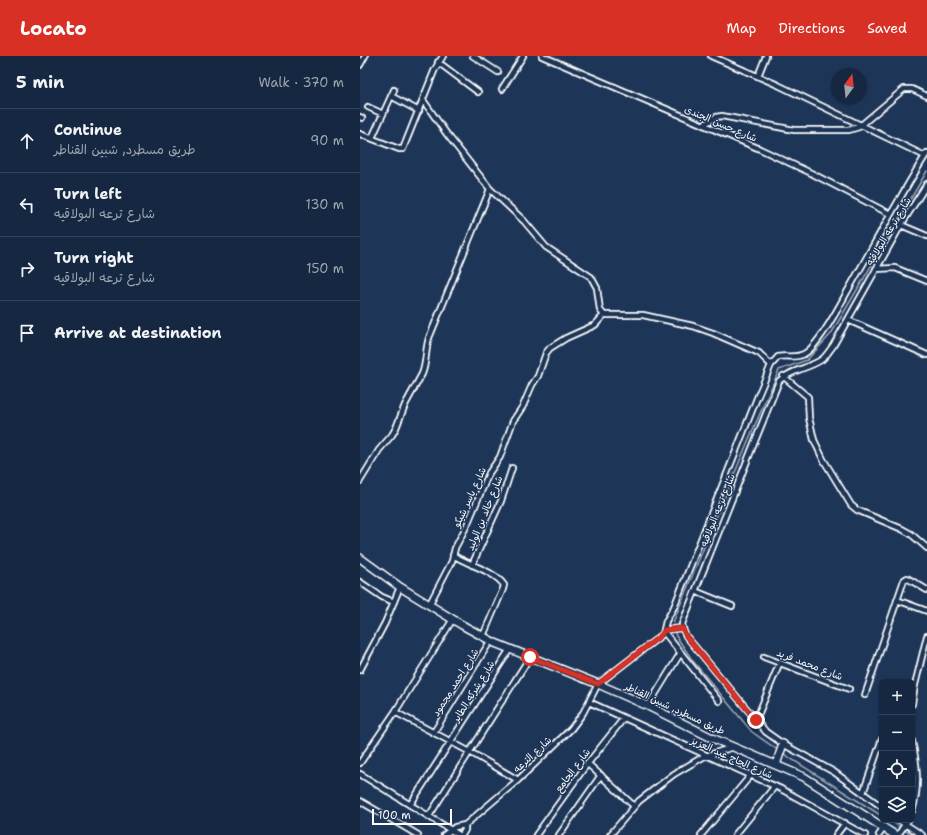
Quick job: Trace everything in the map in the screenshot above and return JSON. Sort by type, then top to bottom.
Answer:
[{"type":"main road","name":"طريق مسطرد, شبين القناطر","points":[[360,558],[400,589],[483,636],[597,686],[648,706],[712,738],[804,777],[896,835]]},
{"type":"main road","points":[[776,765],[782,745]]},
{"type":"street","points":[[360,65],[365,56]]},
{"type":"street","points":[[360,134],[399,149],[403,149],[438,62],[443,56]]},
{"type":"street","points":[[473,56],[498,72]]},
{"type":"street","points":[[502,89],[523,56]]},
{"type":"street","name":"شارع حسن الجندى","points":[[542,56],[754,146],[811,173],[890,214]]},
{"type":"street","points":[[711,56],[758,76],[926,155]]},
{"type":"street","points":[[758,76],[766,56]]},
{"type":"street","points":[[438,62],[478,92]]},
{"type":"street","points":[[703,125],[719,116],[804,130],[854,130],[904,90],[912,89],[927,96]]},
{"type":"street","points":[[372,138],[394,90]]},
{"type":"street","points":[[391,96],[419,111]]},
{"type":"street","points":[[423,100],[446,134],[490,189],[524,221],[546,247],[591,278],[596,288],[600,310],[604,315],[643,315],[693,326],[759,353],[771,365]]},
{"type":"street","points":[[368,107],[383,114]]},
{"type":"street","name":"شارع ترعه البولاقيه","points":[[666,631],[666,621],[674,607],[771,365],[778,356],[802,355],[814,346],[841,303],[890,214],[926,155]]},
{"type":"street","name":"شارع ترعه البولاقيه","points":[[681,628],[694,591],[774,390],[783,376],[810,366],[822,359],[833,346],[901,225],[927,184]]},
{"type":"street","points":[[360,481],[378,450],[392,435],[405,405],[422,374],[429,338],[490,189]]},
{"type":"street","points":[[901,225],[927,236]]},
{"type":"street","points":[[876,270],[895,268],[927,281]]},
{"type":"street","name":"شارع ياسر شيكو","points":[[429,605],[452,561],[455,548],[467,525],[489,472],[504,449],[513,421],[523,406],[532,385],[538,376],[548,350],[566,338],[593,326],[599,322],[604,315]]},
{"type":"street","points":[[848,320],[927,355]]},
{"type":"street","points":[[783,376],[808,397],[810,424],[814,440],[823,459],[851,505],[857,510],[911,534],[927,548]]},
{"type":"street","name":"شارع خالد بن الوليد","points":[[472,565],[491,525],[512,468]]},
{"type":"street","points":[[453,555],[487,572],[504,585],[483,636]]},
{"type":"street","points":[[865,695],[904,580],[907,578],[927,590]]},
{"type":"street","points":[[360,582],[382,597],[395,600]]},
{"type":"street","points":[[360,670],[385,623],[400,589]]},
{"type":"street","points":[[694,591],[732,606]]},
{"type":"street","points":[[897,600],[927,611]]},
{"type":"street","points":[[360,764],[453,620]]},
{"type":"street","points":[[597,686],[666,631],[681,628],[766,732],[782,745],[824,765],[879,805]]},
{"type":"street","points":[[666,631],[680,654],[719,701]]},
{"type":"street","points":[[915,685],[927,636]]},
{"type":"street","name":"شارع احمد محمود","points":[[434,732],[491,640]]},
{"type":"street","name":"شارع شركه الطاير","points":[[410,805],[510,649]]},
{"type":"street","points":[[648,706],[680,654]]},
{"type":"street","points":[[429,816],[530,657]]},
{"type":"street","name":"شارع محمد فريد","points":[[764,657],[849,689]]},
{"type":"street","points":[[756,720],[780,662]]},
{"type":"street","name":"شارع الترعه","points":[[444,835],[455,827],[465,825],[518,780],[571,729],[590,700],[597,686]]},
{"type":"street","name":"شارع الحاج عبد العزيز","points":[[590,700],[624,718],[775,786],[865,835]]},
{"type":"street","points":[[395,712],[434,732],[518,780]]},
{"type":"street","name":"شارع الجامع","points":[[536,835],[588,763],[624,718]]},
{"type":"street","points":[[610,835],[634,806],[674,774],[708,755],[734,747]]},
{"type":"street","points":[[863,793],[879,748]]},
{"type":"street","points":[[914,751],[917,770],[915,795]]},
{"type":"street","points":[[588,763],[634,806]]},
{"type":"street","points":[[360,774],[459,835]]},
{"type":"street","points":[[701,835],[751,775]]},
{"type":"street","points":[[559,835],[601,776]]},
{"type":"street","points":[[735,835],[775,786]]},
{"type":"street","points":[[360,802],[418,835]]},
{"type":"street","points":[[836,835],[845,823]]},
{"type":"street","points":[[896,835],[906,823]]},
{"type":"street","points":[[908,823],[922,835]]},
{"type":"street","points":[[462,835],[465,830],[465,825]]},
{"type":"street","points":[[879,835],[884,828]]},
{"type":"waterway","points":[[779,751],[752,732],[693,661],[676,636],[673,627],[674,620],[779,370],[807,360],[831,334],[927,171]]},
{"type":"waterway","points":[[782,753],[879,814]]},
{"type":"waterway","points":[[894,823],[901,828]]},
{"type":"waterway","points":[[904,830],[913,835]]},
{"type":"route","points":[[530,657],[598,684],[660,636],[665,630],[682,628],[686,636],[756,720]]}]
